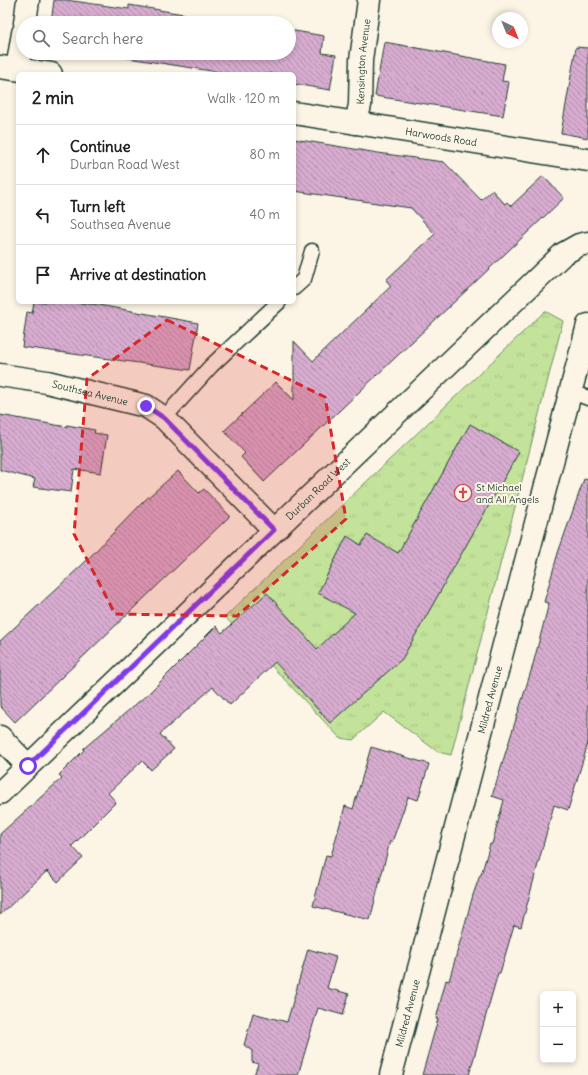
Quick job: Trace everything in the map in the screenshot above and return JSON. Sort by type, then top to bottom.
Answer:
[{"type":"street","points":[[25,16],[28,0]]},
{"type":"street","name":"Kensington Avenue","points":[[356,123],[360,105],[361,60],[369,0]]},
{"type":"street","points":[[16,50],[9,68],[37,72]]},
{"type":"street","name":"Harwoods Road","points":[[296,113],[588,160]]},
{"type":"street","name":"Durban Road West","points":[[0,793],[563,254],[588,242]]},
{"type":"street","name":"Mildred Avenue","points":[[391,1075],[579,394],[588,325]]},
{"type":"street","name":"Southsea Avenue","points":[[0,376],[47,382],[146,406],[164,418],[274,530]]},
{"type":"street","points":[[0,737],[28,766]]},
{"type":"lane","points":[[296,286],[304,279],[312,251]]},
{"type":"lane","points":[[164,418],[211,366],[277,304]]},
{"type":"highlighted area","points":[[167,320],[325,397],[346,519],[237,616],[115,614],[74,534],[87,379]]},
{"type":"green space","points":[[545,311],[563,321],[451,755],[438,752],[384,712],[353,740],[340,738],[225,617]]},
{"type":"building","points":[[54,0],[66,0],[129,9],[129,5],[196,16],[52,16]]},
{"type":"building","points":[[296,31],[324,36],[322,53],[336,55],[330,90],[296,84],[296,72],[218,72],[141,60],[296,60]]},
{"type":"building","points":[[384,42],[505,64],[502,81],[509,82],[503,116],[375,96]]},
{"type":"building","points":[[576,47],[588,48],[588,138],[561,133]]},
{"type":"building","points":[[296,139],[444,162],[481,200],[492,190],[505,204],[507,202],[511,206],[543,176],[564,198],[264,482],[241,457],[245,453],[224,431],[276,382],[294,400],[294,341],[313,361],[391,286],[386,280],[435,234],[411,208],[296,191]]},
{"type":"building","points":[[34,304],[89,304],[198,323],[190,370],[22,347],[27,312],[32,313]]},
{"type":"building","points":[[0,415],[67,427],[67,425],[95,430],[94,433],[107,435],[101,473],[74,469],[71,492],[33,487],[35,479],[0,470]]},
{"type":"building","points":[[470,424],[519,452],[402,659],[330,723],[275,662],[230,705],[213,687],[160,734],[174,749],[151,770],[142,761],[108,793],[116,802],[72,846],[83,858],[58,882],[47,871],[0,915],[0,834],[62,778],[59,775],[84,750],[83,749],[149,693],[216,626],[222,633],[267,593],[317,649],[355,613],[318,593],[347,536],[361,545],[367,535],[398,553]]},
{"type":"building","points":[[178,471],[199,493],[204,489],[230,516],[15,722],[0,706],[0,641],[83,564],[145,500]]},
{"type":"building","points":[[584,479],[588,480],[588,743],[568,810],[554,805],[521,927],[514,925],[500,973],[498,973],[469,1075],[422,1075],[438,1019],[436,1019],[446,980],[449,981],[473,895],[481,875],[490,844],[492,844],[504,800],[492,796],[532,668],[549,603],[544,602],[558,553]]},
{"type":"building","points":[[371,747],[429,764],[418,800],[408,797],[392,842],[390,841],[370,920],[313,906],[326,855],[331,856],[345,806],[353,809]]},
{"type":"building","points":[[308,949],[336,957],[327,988],[349,994],[343,1015],[318,1008],[298,1075],[254,1075],[258,1064],[252,1062],[252,1051],[244,1045],[253,1013],[287,1022]]},
{"type":"place","name":"St Michael and All Angels","points":[[463,493]]},
{"type":"route","points":[[28,766],[274,530],[164,418],[146,406]]}]
